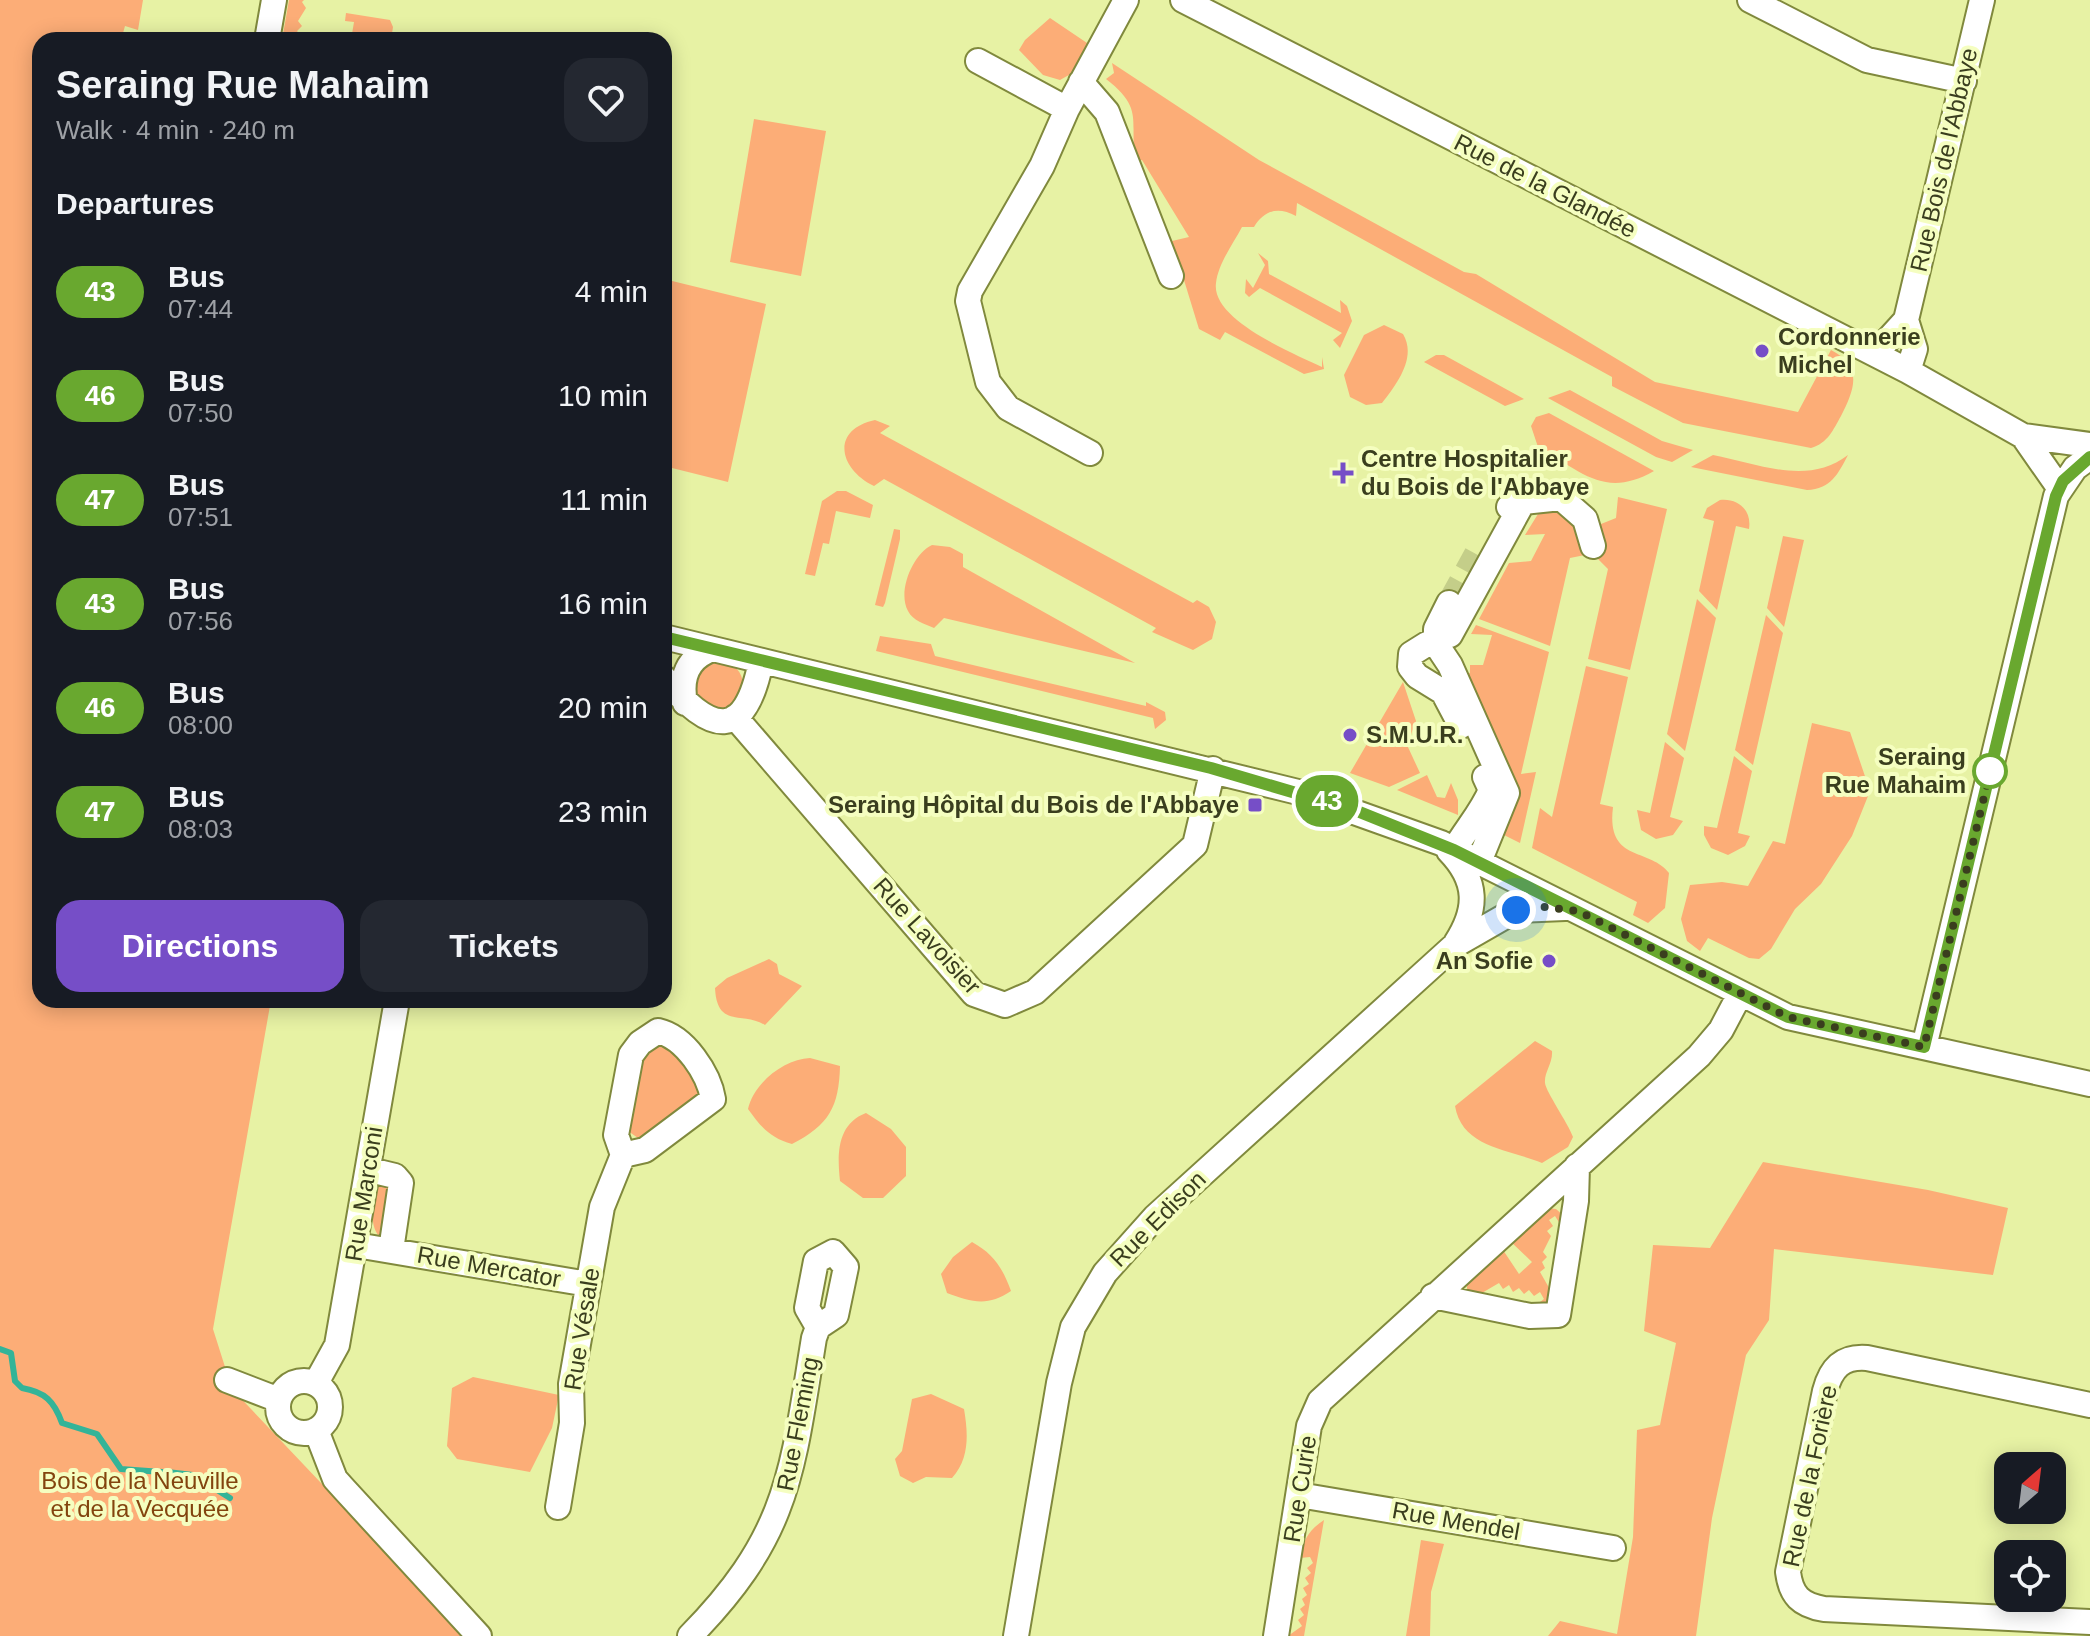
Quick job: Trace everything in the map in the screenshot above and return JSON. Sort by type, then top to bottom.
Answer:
[{"type":"street","points":[[268,32],[274,0]]},
{"type":"street","points":[[1090,453],[1008,408],[996,394],[988,382],[968,301],[970,291],[1042,166],[1067,109],[1126,0]]},
{"type":"street","name":"Rue de la Glandée","points":[[1183,0],[1908,371],[2023,436]]},
{"type":"street","points":[[1750,0],[1867,60],[1964,81]]},
{"type":"street","name":"Rue Bois de l'Abbaye","points":[[1875,354],[1906,320],[1982,0]]},
{"type":"street","points":[[978,61],[1067,109]]},
{"type":"street","points":[[1081,82],[1107,112],[1171,276]]},
{"type":"street","name":"Rue Bois de l'Abbaye","points":[[1906,320],[1915,349],[1908,371]]},
{"type":"street","points":[[2023,436],[2090,445]]},
{"type":"street","points":[[2023,436],[2060,489]]},
{"type":"street","points":[[1924,1047],[2060,489],[2075,468],[2090,457]]},
{"type":"street","points":[[1476,554],[1496,518],[1523,502],[1561,498],[1585,519],[1593,546]]},
{"type":"street","points":[[1450,665],[1449,636],[1523,502]]},
{"type":"street","points":[[1449,603],[1436,629],[1436,644],[1450,665],[1507,793],[1479,862]]},
{"type":"street","points":[[672,639],[1213,769],[1357,811],[1448,847],[1748,998],[1807,1023],[2090,1084]]},
{"type":"street","points":[[1436,644],[1427,644],[1411,654],[1410,667],[1417,676],[1443,692],[1453,707],[1491,790],[1482,810],[1448,847]]},
{"type":"street","points":[[685,703],[684,673],[696,657],[713,649]]},
{"type":"street","points":[[672,688],[685,703],[709,719],[735,717],[751,703],[761,661]]},
{"type":"street","name":"Rue Lavoisier","points":[[735,717],[974,994],[1005,1005],[1035,992],[1195,845],[1213,769]]},
{"type":"street","points":[[1448,847],[1472,882],[1480,920],[1529,908],[1578,911]]},
{"type":"street","name":"Rue Edison","points":[[1016,1636],[1059,1383],[1073,1327],[1092,1293],[1132,1239],[1455,945],[1480,920],[1489,893],[1515,879]]},
{"type":"street","name":"Rue Curie","points":[[1276,1636],[1309,1426],[1320,1401],[1699,1056],[1748,998]]},
{"type":"street","name":"Rue Marconi","points":[[316,1383],[337,1345],[370,1170],[396,1008]]},
{"type":"street","name":"Rue Vésale","points":[[558,1507],[572,1423],[571,1384],[602,1207],[623,1155],[616,1135],[631,1055],[640,1043],[658,1031],[669,1033],[680,1041],[711,1085],[713,1099],[645,1150],[623,1155]]},
{"type":"street","points":[[1433,1296],[1530,1316],[1558,1315],[1576,1201],[1577,1166]]},
{"type":"street","name":"Rue Mercator","points":[[370,1170],[395,1176],[401,1183],[391,1250]]},
{"type":"street","name":"Rue Mercator","points":[[356,1245],[588,1284]]},
{"type":"street","name":"Rue Fleming","points":[[690,1636],[741,1579],[780,1509],[794,1462],[818,1327]]},
{"type":"street","name":"Rue de la Forière","points":[[2090,1405],[1867,1358],[1853,1357],[1837,1365],[1825,1391],[1788,1572],[1790,1588],[1796,1598],[1807,1606],[1824,1609],[2090,1622]]},
{"type":"street","points":[[227,1380],[279,1400]]},
{"type":"street","points":[[307,1381],[316,1383],[330,1402],[328,1418],[308,1433],[291,1430],[280,1417],[279,1400],[289,1385],[307,1381]]},
{"type":"street","points":[[316,1430],[335,1479],[479,1636]]},
{"type":"street","name":"Rue Mendel","points":[[1299,1495],[1613,1548]]},
{"type":"green space","name":"Bois de la Neuville et de la Vecquée","points":[[0,0],[143,0],[138,30],[125,26],[123,32],[32,32],[32,1008],[270,1008],[213,1329],[232,1389],[466,1636],[0,1636]]},
{"type":"green space","points":[[289,0],[304,0],[302,2],[306,8],[298,21],[302,26],[298,32],[283,32]]},
{"type":"green space","points":[[346,13],[390,20],[392,32],[352,32],[354,22],[345,21]]},
{"type":"green space","points":[[1050,18],[1090,45],[1076,71],[1060,80],[1043,75],[1019,50],[1025,40]]},
{"type":"green space","points":[[1112,63],[1259,160],[1464,272],[1476,274],[1655,382],[1798,412],[1831,350],[1848,363],[1852,371],[1852,387],[1846,406],[1829,435],[1811,448],[1683,423],[1612,386],[1612,377],[1297,203],[1296,216],[1273,211],[1263,216],[1254,227],[1242,227],[1220,269],[1216,283],[1218,297],[1226,310],[1256,334],[1322,367],[1322,357],[1324,369],[1304,374],[1225,332],[1220,340],[1199,329],[1172,241],[1189,237],[1142,160],[1136,163],[1131,108],[1106,79],[1114,73]]},
{"type":"green space","points":[[754,119],[826,131],[801,276],[730,262]]},
{"type":"green space","points":[[1258,253],[1268,261],[1269,274],[1341,313],[1340,300],[1347,306],[1352,321],[1340,348],[1333,340],[1342,333],[1260,288],[1249,297],[1245,293],[1246,279],[1253,288],[1265,265]]},
{"type":"green space","points":[[672,281],[766,304],[728,482],[672,468]]},
{"type":"green space","points":[[1384,325],[1403,334],[1408,352],[1406,361],[1399,379],[1382,403],[1366,405],[1350,397],[1344,375],[1364,335]]},
{"type":"green space","points":[[1436,355],[1444,355],[1524,399],[1505,406],[1424,362]]},
{"type":"green space","points":[[1570,390],[1662,441],[1693,450],[1672,462],[1656,457],[1548,398]]},
{"type":"green space","points":[[1549,413],[1654,471],[1621,483],[1594,479],[1581,473],[1538,447],[1531,426],[1536,417]]},
{"type":"green space","points":[[875,420],[890,426],[880,433],[1193,603],[1197,600],[1209,607],[1216,622],[1212,639],[1193,650],[1152,632],[1156,628],[884,479],[874,486],[862,479],[853,470],[844,450],[851,432]]},
{"type":"green space","points":[[1713,455],[1800,471],[1833,464],[1848,455],[1828,483],[1807,490],[1691,467]]},
{"type":"green space","points":[[837,491],[846,491],[873,505],[870,518],[836,511],[829,544],[823,543],[815,576],[805,574],[822,501]]},
{"type":"green space","points":[[1618,497],[1667,509],[1630,670],[1588,659],[1608,569],[1597,558],[1599,543],[1596,526],[1616,518]]},
{"type":"green space","points":[[1720,500],[1738,503],[1746,511],[1749,529],[1736,526],[1717,610],[1699,591],[1714,521],[1703,518],[1707,508]]},
{"type":"green space","points":[[1554,509],[1571,516],[1585,555],[1570,558],[1550,646],[1479,619],[1509,563],[1531,561],[1545,534],[1525,535],[1538,514]]},
{"type":"green space","points":[[894,529],[900,530],[900,539],[883,607],[875,605]]},
{"type":"green space","points":[[1783,536],[1804,540],[1784,627],[1767,608]]},
{"type":"green space","points":[[932,545],[950,547],[963,554],[963,567],[1135,663],[944,618],[934,628],[920,622],[908,611],[904,594],[913,565]]},
{"type":"green space","points":[[1697,599],[1716,618],[1685,751],[1667,734]]},
{"type":"green space","points":[[1766,615],[1783,633],[1753,765],[1735,750]]},
{"type":"green space","points":[[1476,625],[1549,652],[1521,774],[1536,772],[1520,843],[1500,833],[1463,674],[1470,673],[1470,665],[1483,665],[1492,635],[1471,634]]},
{"type":"green space","points":[[880,636],[931,644],[935,656],[1146,706],[1146,702],[1165,712],[1166,720],[1155,729],[1153,718],[876,651]]},
{"type":"green space","points":[[719,661],[736,668],[743,685],[736,702],[719,709],[702,702],[695,685],[702,668]]},
{"type":"green space","points":[[1586,666],[1628,677],[1600,804],[1613,807],[1613,825],[1622,846],[1661,865],[1669,873],[1665,908],[1648,923],[1633,915],[1637,902],[1532,848],[1540,808],[1552,817]]},
{"type":"green space","points":[[1403,682],[1416,721],[1407,745],[1420,773],[1389,787],[1350,773]]},
{"type":"green space","points":[[1812,723],[1850,732],[1870,791],[1852,836],[1821,884],[1795,909],[1771,949],[1759,959],[1749,958],[1708,938],[1700,951],[1687,941],[1681,919],[1690,885],[1722,882],[1748,886],[1773,841],[1785,844]]},
{"type":"green space","points":[[1665,742],[1684,758],[1670,817],[1683,821],[1673,835],[1656,839],[1641,830],[1637,810],[1650,813]]},
{"type":"green space","points":[[1734,756],[1752,771],[1738,833],[1750,836],[1745,846],[1728,855],[1711,848],[1704,835],[1704,826],[1717,828]]},
{"type":"green space","points":[[1427,775],[1437,797],[1445,798],[1451,783],[1458,800],[1458,815],[1397,790]]},
{"type":"green space","points":[[769,959],[777,964],[779,974],[802,986],[765,1025],[726,1014],[717,1001],[715,988],[727,978]]},
{"type":"green space","points":[[1535,1041],[1552,1051],[1545,1083],[1573,1137],[1568,1147],[1542,1163],[1477,1139],[1459,1120],[1455,1106]]},
{"type":"green space","points":[[668,1042],[700,1083],[701,1096],[638,1138],[628,1131],[636,1068],[652,1044]]},
{"type":"green space","points":[[810,1058],[840,1066],[837,1093],[823,1122],[792,1144],[767,1131],[748,1109],[757,1090],[772,1074],[790,1063]]},
{"type":"green space","points":[[866,1113],[891,1129],[906,1147],[906,1176],[883,1198],[863,1198],[840,1181],[839,1151],[844,1132],[849,1124]]},
{"type":"green space","points":[[1763,1162],[1928,1190],[2008,1208],[1993,1275],[1774,1249],[1769,1320],[1746,1355],[1712,1518],[1696,1636],[1548,1636],[1560,1621],[1617,1634],[1633,1537],[1637,1430],[1660,1425],[1676,1343],[1644,1331],[1653,1245],[1710,1248]]},
{"type":"green space","points":[[382,1184],[389,1188],[381,1238],[374,1228],[373,1214],[377,1186]]},
{"type":"green space","points":[[1546,1208],[1556,1209],[1564,1216],[1564,1230],[1555,1216],[1549,1220],[1553,1226],[1547,1231],[1551,1236],[1543,1252],[1547,1257],[1542,1262],[1545,1268],[1540,1272],[1552,1293],[1550,1303],[1532,1308],[1544,1299],[1540,1292],[1534,1296],[1529,1290],[1524,1294],[1519,1288],[1513,1292],[1509,1285],[1503,1289],[1499,1283],[1475,1297],[1467,1291],[1467,1280],[1501,1247],[1519,1274],[1532,1262],[1509,1240]]},
{"type":"green space","points":[[972,1242],[997,1263],[1011,1291],[987,1301],[964,1299],[947,1293],[941,1274],[953,1257]]},
{"type":"green space","points":[[473,1377],[559,1395],[552,1428],[530,1472],[457,1459],[447,1446],[452,1388]]},
{"type":"green space","points":[[931,1394],[964,1409],[965,1454],[952,1478],[926,1477],[913,1483],[900,1476],[895,1459],[902,1451],[912,1399]]},
{"type":"green space","points":[[1324,1520],[1304,1636],[1288,1636],[1302,1626],[1298,1620],[1304,1615],[1300,1609],[1305,1605],[1302,1599],[1307,1595],[1303,1588],[1309,1584],[1305,1578],[1311,1573],[1307,1568],[1313,1563],[1310,1557],[1300,1558],[1303,1546],[1311,1532]]},
{"type":"green space","points":[[1421,1540],[1444,1544],[1431,1592],[1430,1636],[1406,1636]]},
{"type":"waterway","points":[[0,1349],[11,1353],[15,1381],[22,1388],[48,1399],[62,1423],[97,1434],[121,1469],[162,1472]]},
{"type":"waterway","points":[[167,1472],[193,1475],[230,1498]]},
{"type":"tunnel","points":[[1449,603],[1476,554]]},
{"type":"bus line","name":"43","points":[[672,639],[1211,768],[1357,811],[1428,838],[1515,879],[1788,1017],[1924,1047],[2056,496],[2063,481],[2090,457]]},
{"type":"place","name":"Cordonnerie Michel","points":[[1762,351]]},
{"type":"place","name":"Centre Hospitalier du Bois de l'Abbaye","points":[[1343,473]]},
{"type":"place","name":"S.M.U.R.","points":[[1350,735]]},
{"type":"place","name":"Seraing Rue Mahaim","points":[[1990,771]]},
{"type":"place","name":"Seraing Hôpital du Bois de l'Abbaye","points":[[1255,805]]},
{"type":"place","name":"An Sofie","points":[[1549,961]]},
{"type":"route","points":[[1516,910],[1560,907],[1578,911],[1788,1017],[1924,1047],[1991,768],[1990,771]]}]
